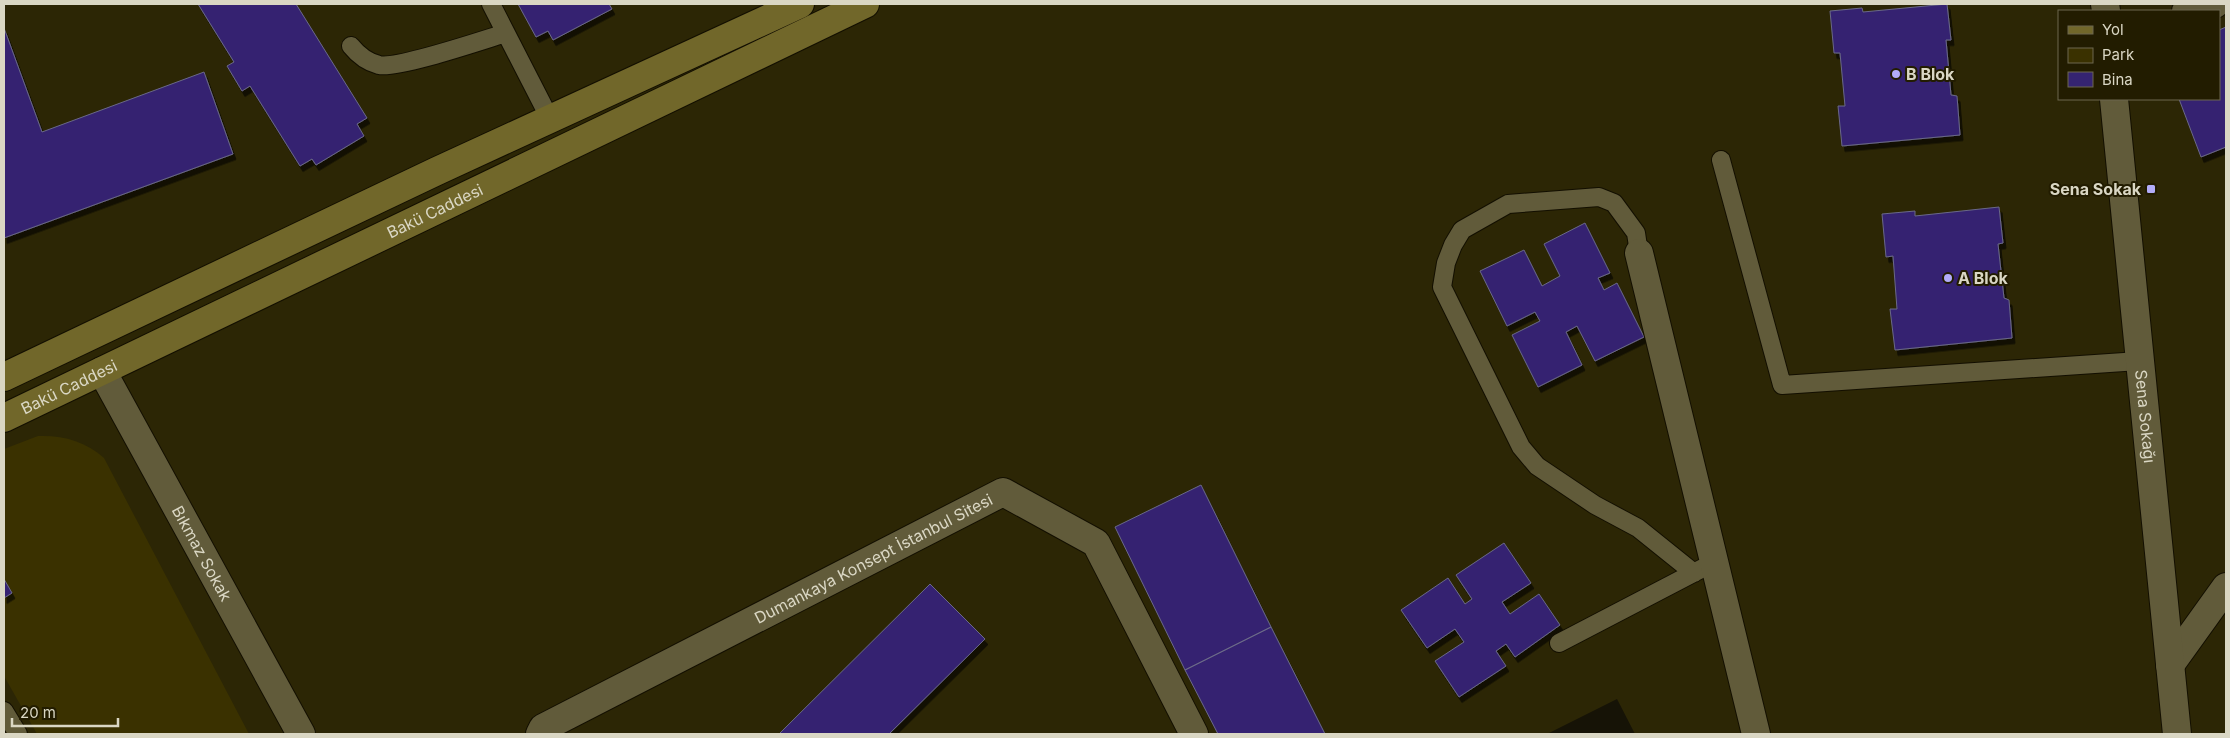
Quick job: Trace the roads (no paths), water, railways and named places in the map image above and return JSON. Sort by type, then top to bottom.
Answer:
[{"type":"main road","points":[[4,377],[550,119],[800,4]]},
{"type":"main road","name":"Bakü Caddesi","points":[[4,418],[865,4]]},
{"type":"street","points":[[2190,10],[2215,4]]},
{"type":"street","name":"Sena Sokağı","points":[[2114,100],[2178,734]]},
{"type":"street","points":[[1639,253],[1704,568],[1756,734]]},
{"type":"street","name":"Bıkmaz Sokak","points":[[102,371],[301,734]]},
{"type":"street","name":"Dumankaya Konsept İstanbul Sitesi","points":[[544,732],[1003,492],[1096,543],[1194,734]]},
{"type":"street","points":[[2170,665],[2226,587]]},
{"type":"lane","points":[[490,4],[550,119]]},
{"type":"lane","points":[[352,46],[359,56],[369,62],[391,66],[506,33]]},
{"type":"lane","points":[[1720,160],[1782,385],[2139,361]]},
{"type":"lane","points":[[1639,253],[1636,233],[1614,202],[1599,197],[1508,204],[1462,230],[1446,263],[1442,287],[1520,447],[1537,466],[1595,505],[1638,528],[1704,568]]},
{"type":"lane","points":[[1560,643],[1704,568]]},
{"type":"lane","points":[[4,711],[18,734]]},
{"type":"place","name":"B Blok","points":[[1896,74]]},
{"type":"place","name":"Sena Sokak","points":[[2151,189]]},
{"type":"place","name":"A Blok","points":[[1948,278]]}]
